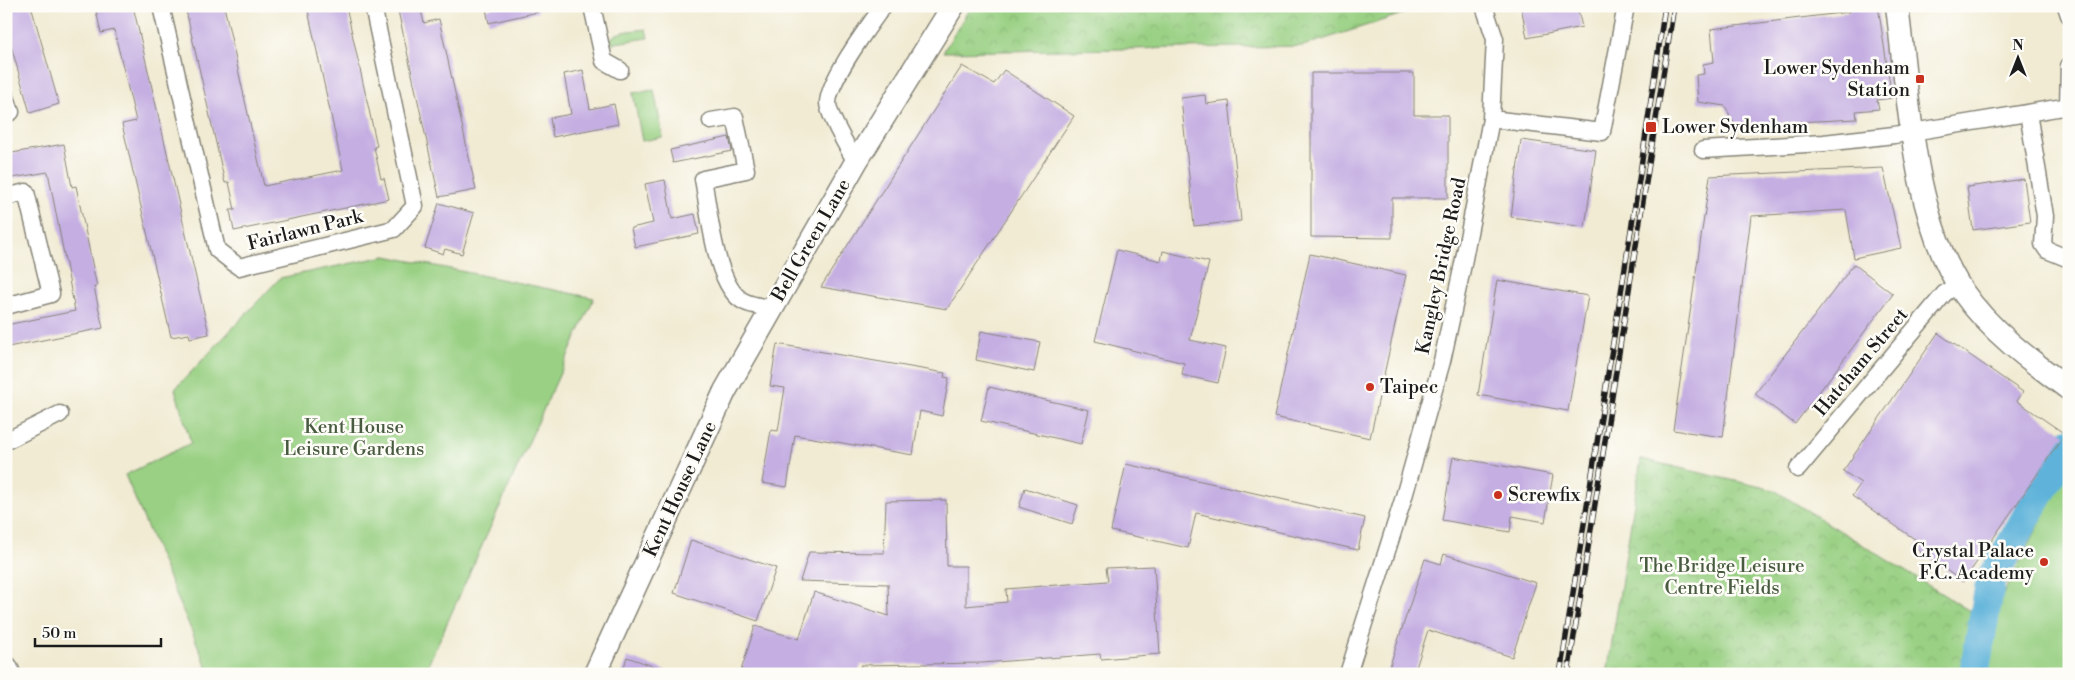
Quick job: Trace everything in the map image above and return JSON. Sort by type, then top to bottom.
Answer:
[{"type":"street","name":"Fairlawn Park","points":[[161,6],[217,250],[239,267],[394,229],[415,206],[373,6]]},
{"type":"street","points":[[592,6],[604,60],[620,70]]},
{"type":"street","points":[[856,162],[843,139],[828,104],[834,82],[883,6]]},
{"type":"street","name":"Bell Green Lane","points":[[711,121],[735,117],[746,170],[703,180],[721,271],[730,289],[744,302],[772,308],[856,162],[953,6]]},
{"type":"street","name":"Kangley Bridge Road","points":[[1348,674],[1403,500],[1442,361],[1491,119],[1495,39],[1484,6]]},
{"type":"street","points":[[1897,6],[1914,132],[1927,209],[1946,261],[1973,305],[1999,331],[2069,389]]},
{"type":"street","points":[[2066,6],[2069,15]]},
{"type":"street","points":[[1491,119],[1602,132],[1625,11]]},
{"type":"street","points":[[1704,150],[1824,142],[1914,132],[2068,106],[2069,66]]},
{"type":"street","points":[[2028,113],[2045,216],[2043,244],[2047,250],[2069,260]]},
{"type":"street","points":[[6,197],[26,192],[51,294],[6,306]]},
{"type":"street","name":"Hatcham Street","points":[[1798,470],[1944,294],[1958,283]]},
{"type":"street","name":"Kent House Lane","points":[[595,674],[725,391],[772,308]]},
{"type":"street","points":[[6,441],[60,414]]},
{"type":"street","points":[[6,666],[9,674]]},
{"type":"green space","points":[[971,6],[1427,6],[1303,46],[943,52]]},
{"type":"green space","points":[[646,29],[648,38],[609,44],[610,39],[618,34]]},
{"type":"green space","points":[[654,90],[663,137],[642,141],[633,93]]},
{"type":"green space","name":"Kent House Leisure Gardens","points":[[386,256],[594,298],[424,674],[210,674],[125,475],[191,443],[175,389],[280,278]]},
{"type":"green space","name":"The Bridge Leisure Centre Fields","points":[[1641,459],[1774,490],[1973,613],[1965,674],[1607,674]]},
{"type":"green space","name":"Crystal Palace F.C. Academy","points":[[2069,467],[2069,674],[1984,674],[1992,648],[1997,606]]},
{"type":"building","points":[[6,6],[31,6],[59,104],[30,113],[6,28]]},
{"type":"building","points":[[95,6],[133,6],[209,334],[190,338],[189,334],[171,337],[122,124],[136,121],[114,30],[101,33]]},
{"type":"building","points":[[185,6],[224,6],[264,186],[343,170],[307,6],[346,6],[377,146],[374,147],[381,179],[384,178],[389,199],[234,231],[230,210],[235,210],[229,182],[225,183]]},
{"type":"building","points":[[397,6],[420,6],[424,23],[439,19],[476,190],[439,197]]},
{"type":"building","points":[[498,6],[537,6],[538,12],[489,23],[486,9]]},
{"type":"building","points":[[1521,6],[1577,6],[1582,27],[1527,38]]},
{"type":"building","points":[[1849,6],[1878,6],[1892,98],[1877,100],[1879,109],[1856,111],[1857,119],[1735,125],[1725,106],[1698,102],[1696,75],[1704,74],[1703,64],[1714,62],[1711,29],[1849,12]]},
{"type":"building","points":[[962,66],[994,84],[1004,70],[1074,116],[947,309],[821,287]]},
{"type":"building","points":[[583,70],[590,109],[614,104],[618,124],[553,137],[550,118],[571,114],[564,74]]},
{"type":"building","points":[[1311,73],[1414,73],[1414,115],[1448,115],[1448,198],[1392,198],[1392,238],[1311,237]]},
{"type":"building","points":[[1205,95],[1206,104],[1229,101],[1241,221],[1194,226],[1181,98]]},
{"type":"building","points":[[729,137],[732,151],[673,163],[670,150]]},
{"type":"building","points":[[1521,140],[1596,150],[1585,227],[1511,217]]},
{"type":"building","points":[[64,144],[72,187],[76,186],[97,287],[94,287],[103,328],[8,347],[6,325],[75,311],[48,172],[6,179],[6,154]]},
{"type":"building","points":[[1883,168],[1901,248],[1854,258],[1846,210],[1751,216],[1723,437],[1673,430],[1710,176]]},
{"type":"building","points":[[2024,179],[2030,222],[1973,230],[1967,187]]},
{"type":"building","points":[[665,180],[672,219],[695,214],[699,234],[635,247],[631,228],[653,223],[645,184]]},
{"type":"building","points":[[439,203],[474,213],[462,254],[445,249],[443,254],[425,248]]},
{"type":"building","points":[[1117,250],[1161,261],[1163,251],[1209,262],[1190,340],[1226,348],[1218,383],[1182,375],[1184,363],[1095,341]]},
{"type":"building","points":[[1310,254],[1406,275],[1370,438],[1274,417]]},
{"type":"building","points":[[1854,264],[1893,294],[1795,424],[1755,394]]},
{"type":"building","points":[[1497,280],[1588,296],[1568,411],[1478,395]]},
{"type":"building","points":[[981,331],[1040,342],[1034,372],[976,360]]},
{"type":"building","points":[[1938,333],[2023,392],[2017,401],[2065,434],[1963,582],[1915,548],[1919,542],[1852,496],[1861,483],[1843,471]]},
{"type":"building","points":[[777,344],[945,373],[944,377],[949,378],[942,416],[920,411],[913,455],[795,435],[787,487],[762,483],[771,430],[778,431],[785,388],[770,386]]},
{"type":"building","points":[[989,387],[1089,410],[1081,444],[981,421]]},
{"type":"building","name":"Screwfix","points":[[1453,457],[1553,475],[1545,522],[1512,516],[1510,532],[1442,520]]},
{"type":"building","points":[[1126,464],[1365,518],[1358,550],[1196,513],[1188,548],[1111,531]]},
{"type":"building","points":[[1025,488],[1078,505],[1072,524],[1019,507]]},
{"type":"building","points":[[946,500],[947,566],[966,566],[966,606],[1007,602],[1006,589],[1108,581],[1106,568],[1154,566],[1160,654],[1101,659],[1100,654],[982,663],[861,665],[858,674],[740,674],[755,626],[799,639],[814,592],[889,616],[888,584],[800,581],[809,552],[884,553],[886,501]]},
{"type":"building","points":[[691,540],[776,568],[758,621],[674,593]]},
{"type":"building","points":[[1444,554],[1536,583],[1512,657],[1428,630],[1414,674],[1387,674],[1425,559],[1441,564]]},
{"type":"building","points":[[627,657],[670,672],[669,674],[622,674]]},
{"type":"waterway","points":[[1974,674],[1991,579],[2069,443]]},
{"type":"railway","points":[[1560,674],[1665,6]]},
{"type":"railway","points":[[1568,674],[1674,6]]},
{"type":"place","name":"Lower Sydenham Station","points":[[1920,79]]},
{"type":"place","name":"Lower Sydenham","points":[[1651,127]]},
{"type":"place","name":"Taipec","points":[[1370,387]]},
{"type":"place","name":"Screwfix","points":[[1498,495]]},
{"type":"place","name":"Crystal Palace F.C. Academy","points":[[2044,562]]}]
